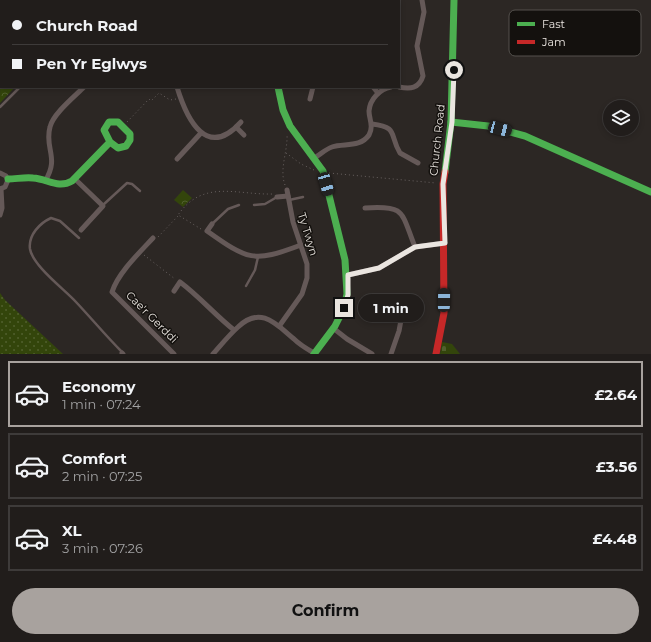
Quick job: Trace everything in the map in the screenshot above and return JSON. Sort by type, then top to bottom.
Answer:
[{"type":"street","points":[[400,87],[415,87],[423,76],[417,46],[424,12],[422,0]]},
{"type":"street","name":"Church Road","points":[[436,354],[444,313],[445,243],[443,184],[452,122],[454,0]]},
{"type":"street","points":[[45,181],[52,166],[49,133],[50,125],[54,118],[83,88]]},
{"type":"street","points":[[177,88],[180,97],[195,125],[202,133],[212,138],[220,138],[227,135],[241,122]]},
{"type":"street","points":[[213,354],[234,330],[246,321],[255,318],[271,320],[280,326],[294,340],[314,354],[341,315],[346,302],[348,275],[323,172],[316,157],[292,130],[280,103],[278,88]]},
{"type":"street","points":[[310,99],[313,88]]},
{"type":"street","points":[[374,88],[378,93]]},
{"type":"street","points":[[316,157],[330,147],[356,144],[363,141],[370,132],[372,124],[370,108],[373,100],[378,93],[389,88]]},
{"type":"street","points":[[116,121],[124,126],[130,134],[131,139],[124,147],[118,148],[110,142],[104,134],[106,125],[116,121]]},
{"type":"street","points":[[452,122],[488,126],[525,136],[651,192]]},
{"type":"street","points":[[372,124],[389,128],[393,132],[400,153],[418,163]]},
{"type":"street","points":[[236,128],[244,135]]},
{"type":"street","points":[[177,159],[202,133]]},
{"type":"street","points":[[8,180],[31,177],[55,185],[61,186],[69,184],[110,142]]},
{"type":"street","points":[[0,173],[6,176],[8,180],[7,186],[0,189],[2,208],[0,215]]},
{"type":"street","points":[[75,179],[103,206],[81,230]]},
{"type":"street","name":"Ty Twyn","points":[[280,326],[297,302],[305,286],[307,264],[293,222],[287,190]]},
{"type":"street","points":[[276,196],[288,198]]},
{"type":"street","points":[[365,208],[390,207],[397,210],[403,218],[415,247]]},
{"type":"street","points":[[212,224],[207,231],[240,253],[258,257],[279,253],[300,244]]},
{"type":"street","name":"Cae'r Gerddi","points":[[153,238],[140,252],[114,286],[112,292],[174,354]]},
{"type":"street","points":[[348,275],[379,268],[415,247],[445,243]]},
{"type":"street","points":[[174,290],[180,282],[199,297],[214,313],[234,330]]},
{"type":"street","points":[[391,354],[399,331],[403,309]]},
{"type":"street","points":[[333,328],[347,339],[372,354]]},
{"type":"lane","points":[[0,108],[19,88]]},
{"type":"lane","points":[[103,206],[127,183],[132,184],[140,191]]},
{"type":"lane","points":[[254,205],[264,204],[276,196]]},
{"type":"lane","points":[[288,198],[303,197]]},
{"type":"lane","points":[[212,224],[228,209],[239,205]]},
{"type":"lane","points":[[79,238],[60,221],[51,218],[43,222],[34,232],[30,240],[30,249],[44,270],[123,353]]},
{"type":"lane","points":[[246,286],[255,270],[258,257]]},
{"type":"path","points":[[124,126],[149,99],[150,101],[159,93],[170,100],[180,97]]},
{"type":"path","points":[[287,132],[288,146],[282,177],[287,190]]},
{"type":"path","points":[[286,153],[312,170],[443,184]]},
{"type":"path","points":[[153,238],[156,240],[192,199],[204,194],[218,191],[276,196]]},
{"type":"path","points":[[178,215],[207,231]]},
{"type":"path","points":[[140,252],[180,282]]},
{"type":"green space","points":[[0,88],[14,88],[0,103]]},
{"type":"green space","points":[[183,190],[192,198],[183,207],[174,200]]},
{"type":"green space","points":[[0,293],[5,300],[63,354],[0,354]]},
{"type":"green space","points":[[442,342],[452,344],[460,354],[440,354]]},
{"type":"traffic: fast","points":[[445,172],[451,122],[454,0]]},
{"type":"traffic: fast","points":[[278,88],[283,110],[290,126],[323,171],[345,260],[347,294],[344,308],[335,326],[314,354]]},
{"type":"traffic: fast","points":[[8,179],[30,178],[57,184],[67,183],[72,181],[110,142],[118,148],[126,146],[130,140],[130,134],[118,122],[109,122],[104,130],[110,142]]},
{"type":"traffic: fast","points":[[451,122],[488,126],[525,136],[651,192]]},
{"type":"traffic: jam","points":[[436,354],[444,313],[443,184],[445,172]]},
{"type":"route","points":[[344,308],[348,295],[348,275],[379,268],[415,247],[445,243],[443,184],[452,122],[454,70]]}]
